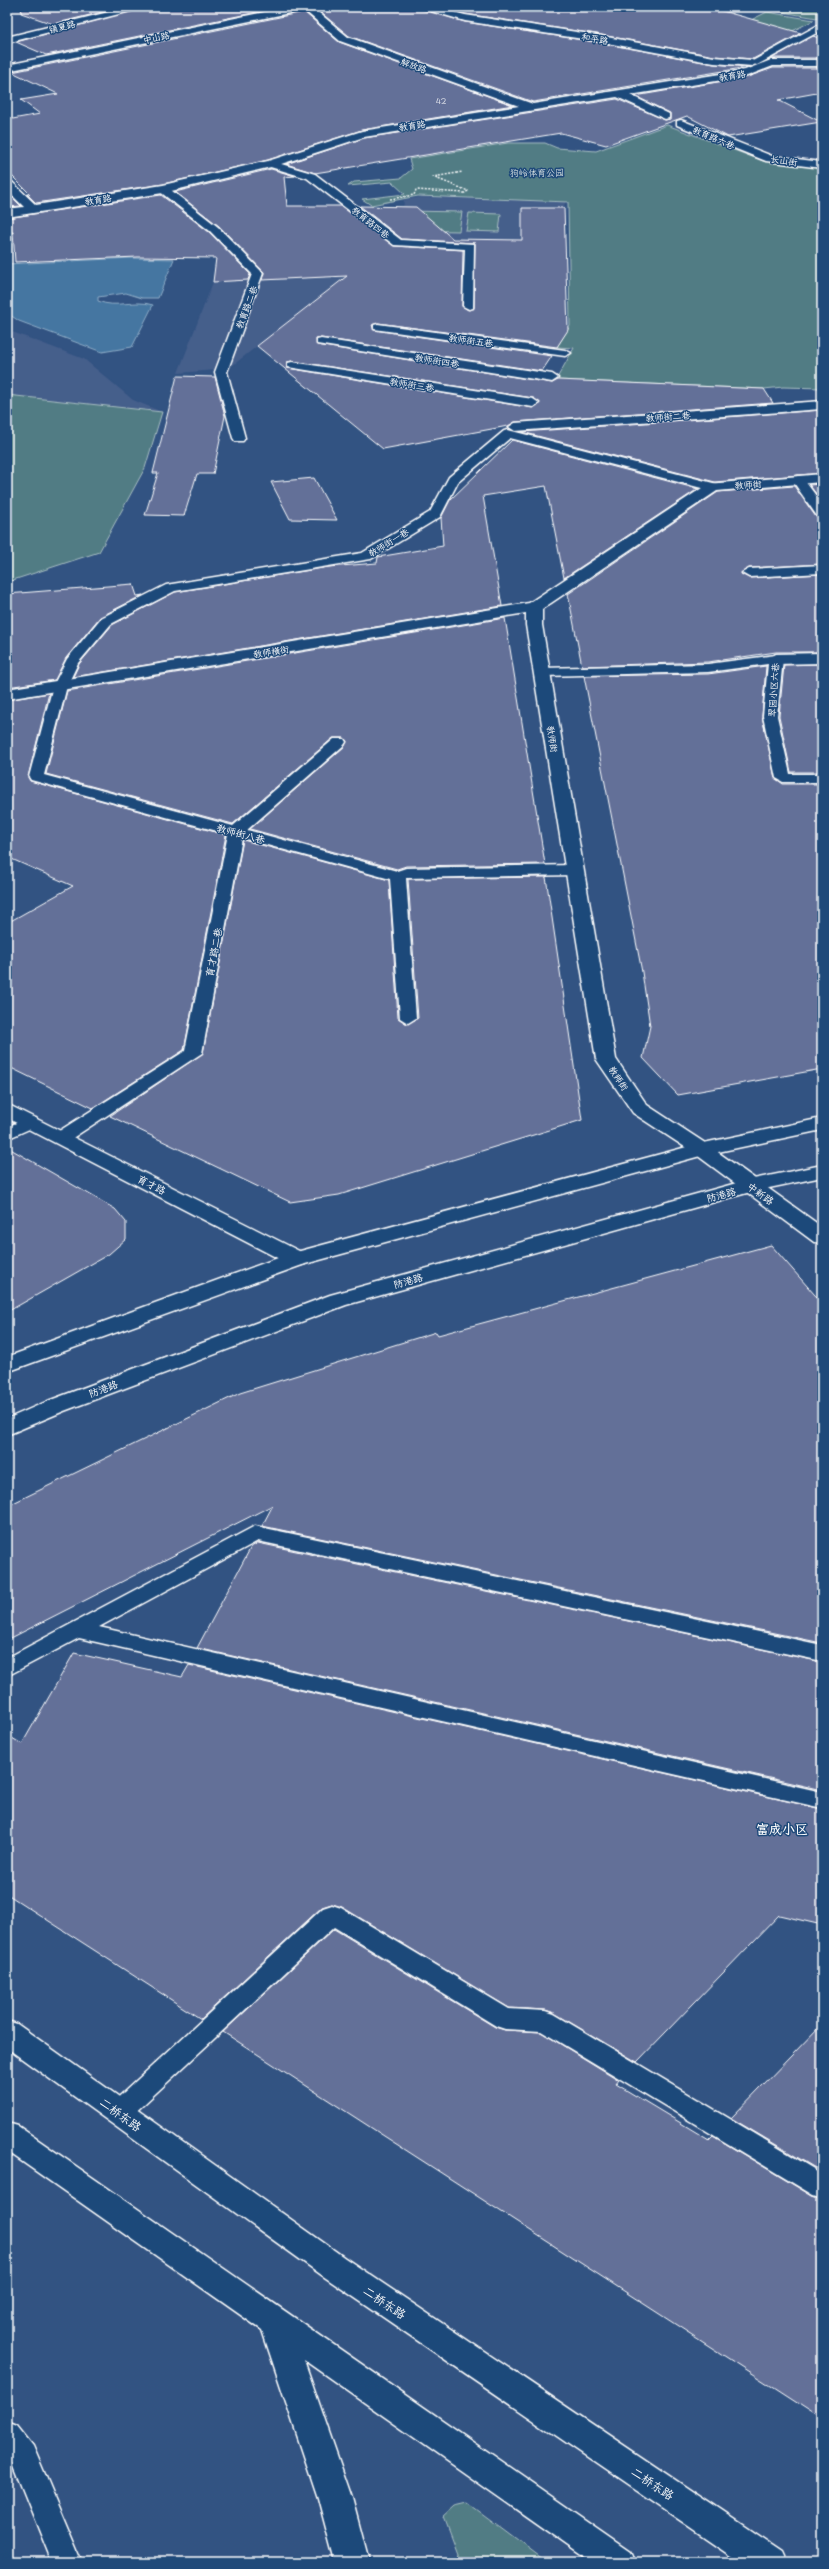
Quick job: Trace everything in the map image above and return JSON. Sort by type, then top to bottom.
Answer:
[{"type":"main road","name":"镇夏路","points":[[7,40],[141,7]]},
{"type":"main road","name":"中山路","points":[[7,68],[305,7]]},
{"type":"main road","name":"解放路","points":[[305,7],[344,39],[531,106]]},
{"type":"main road","name":"和平路","points":[[422,7],[466,18],[714,60],[771,63]]},
{"type":"main road","name":"教育路","points":[[7,213],[163,189],[271,164],[362,134],[531,106],[747,73],[771,63],[822,63]]},
{"type":"main road","points":[[617,93],[665,116]]},
{"type":"main road","name":"教育路六巷","points":[[681,123],[748,152]]},
{"type":"main road","name":"长山街","points":[[748,152],[770,159],[822,165]]},
{"type":"main road","points":[[7,183],[33,209]]},
{"type":"main road","name":"教师街","points":[[701,1149],[640,1109],[606,1059],[534,625],[534,607],[561,587],[713,487],[822,478]]},
{"type":"main road","name":"教师横街","points":[[7,693],[60,686],[534,607]]},
{"type":"main road","points":[[776,659],[822,658]]},
{"type":"main road","name":"育才路","points":[[7,1110],[297,1259]]},
{"type":"main road","points":[[7,1365],[297,1259],[701,1149],[822,1124]]},
{"type":"main road","name":"中新路","points":[[701,1149],[822,1237]]},
{"type":"main road","name":"防港路","points":[[7,1428],[56,1406],[338,1300],[751,1185],[822,1171]]},
{"type":"main road","name":"二桥东路","points":[[7,2032],[334,2267],[769,2562]]},
{"type":"main road","points":[[7,2135],[619,2562]]},
{"type":"main road","points":[[275,2322],[335,2498],[352,2562]]},
{"type":"lane","points":[[754,63],[822,26]]},
{"type":"lane","name":"教育路四巷","points":[[271,164],[311,176],[398,243],[470,246],[469,306]]},
{"type":"lane","name":"教育路二巷","points":[[163,189],[214,229],[258,273],[221,372],[239,438]]},
{"type":"lane","name":"教师街五巷","points":[[378,327],[566,350]]},
{"type":"lane","name":"教师街四巷","points":[[321,342],[552,378]]},
{"type":"lane","name":"教师街一巷","points":[[60,686],[72,662],[106,621],[172,588],[366,556],[435,514],[453,480],[511,430],[533,403],[552,378],[566,350]]},
{"type":"lane","name":"教师街三巷","points":[[292,365],[533,403]]},
{"type":"lane","name":"教师街二巷","points":[[511,430],[822,405]]},
{"type":"lane","points":[[511,430],[713,487]]},
{"type":"lane","points":[[798,480],[822,512]]},
{"type":"lane","points":[[749,573],[822,569]]},
{"type":"lane","points":[[542,672],[708,668],[776,659]]},
{"type":"lane","name":"翠园小区六巷","points":[[776,659],[770,716],[783,778],[822,778]]},
{"type":"lane","name":"教师街八巷","points":[[60,686],[36,777],[398,876]]},
{"type":"lane","points":[[236,831],[339,742]]},
{"type":"lane","name":"育才路二巷","points":[[62,1137],[193,1053],[236,831]]},
{"type":"lane","points":[[408,1018],[398,876],[406,873],[574,870]]},
{"type":"lane","points":[[7,1134],[30,1122]]},
{"type":"lane","points":[[7,1668],[255,1533],[822,1653]]},
{"type":"lane","points":[[77,1630],[822,1800]]},
{"type":"lane","points":[[119,2112],[332,1914],[505,2019],[545,2021],[822,2187]]},
{"type":"lane","points":[[7,2436],[23,2455],[67,2562]]},
{"type":"path","points":[[348,204],[414,195],[416,190],[465,193],[468,191],[433,177],[464,172]]},
{"type":"shaded area","points":[[422,197],[565,202],[564,209],[522,243],[522,240],[410,237],[401,231],[404,200]]},
{"type":"shaded area","points":[[371,231],[373,284],[294,317],[228,369],[178,373],[213,282],[216,258]]},
{"type":"shaded area","points":[[131,258],[174,259],[158,298],[142,298],[126,293],[98,297],[98,301],[105,303],[146,303],[153,305],[132,347],[102,352],[19,321],[7,313],[7,264]]},
{"type":"shaded area","points":[[7,330],[84,359],[133,400],[162,412],[145,468],[99,552],[7,582]]},
{"type":"green space","points":[[777,7],[822,7],[822,16],[817,18],[770,10]]},
{"type":"green space","points":[[767,12],[814,20],[773,41],[725,33]]},
{"type":"green space","name":"狗岭体育公园","points":[[667,125],[763,161],[822,168],[822,388],[783,387],[764,389],[556,380],[574,348],[557,347],[570,326],[568,202],[418,196],[371,205],[362,199],[405,194],[392,182],[348,186],[354,182],[401,178],[412,169],[409,159],[508,143],[545,143],[557,148],[596,151]]},
{"type":"green space","points":[[408,211],[462,212],[459,231],[405,230]]},
{"type":"green space","points":[[469,213],[501,214],[499,232],[466,231]]},
{"type":"green space","points":[[7,395],[162,412],[145,468],[99,552],[7,582]]},
{"type":"green space","points":[[468,2503],[547,2562],[460,2562],[443,2517],[455,2506]]},
{"type":"building","points":[[22,7],[123,7],[53,24],[21,13]]},
{"type":"building","points":[[147,7],[282,7],[46,55],[16,42]]},
{"type":"building","points":[[314,7],[416,7],[465,22],[596,42],[714,64],[748,67],[533,102],[349,36]]},
{"type":"building","points":[[440,7],[708,7],[801,33],[753,59],[714,56],[596,34],[465,14]]},
{"type":"building","points":[[304,12],[339,42],[513,105],[362,130],[268,160],[163,184],[36,203],[27,194],[30,194],[7,171],[7,120],[40,114],[21,100],[58,94],[12,72]]},
{"type":"building","points":[[813,36],[822,39],[822,58],[772,58]]},
{"type":"building","points":[[773,68],[822,68],[822,92],[778,100],[821,122],[728,137],[687,116],[606,145],[561,133],[315,173],[286,164],[364,138],[617,99],[665,120],[670,119],[670,113],[635,96],[747,77]]},
{"type":"building","points":[[271,169],[295,176],[284,177],[287,206],[341,206],[394,246],[463,250],[462,306],[468,310],[474,308],[475,243],[402,239],[360,206],[416,207],[453,239],[522,240],[522,208],[564,208],[568,330],[557,347],[378,323],[372,325],[374,330],[552,356],[542,371],[321,338],[316,339],[317,345],[552,383],[558,380],[764,389],[773,403],[515,422],[508,426],[383,449],[257,346],[347,276],[262,280],[264,272],[219,226],[175,192]],"holes":[[[292,361],[533,398],[540,403],[533,408],[287,368],[287,362]]]},
{"type":"building","points":[[161,195],[209,232],[250,274],[248,280],[213,282],[216,258],[138,257],[15,262],[13,232],[7,233],[7,218]]},
{"type":"building","points":[[11,196],[21,206],[7,207],[7,197]]},
{"type":"building","points":[[177,376],[215,377],[225,416],[213,474],[197,474],[184,516],[145,515],[158,473],[153,473]]},
{"type":"building","points":[[822,410],[822,473],[715,482],[522,432]]},
{"type":"building","points":[[512,440],[698,489],[564,578],[546,486],[483,496],[502,606],[73,677],[79,664],[112,625],[175,592],[329,567],[377,563],[378,557],[443,546],[441,518],[450,500]]},
{"type":"building","points":[[314,478],[337,520],[290,519],[271,482]]},
{"type":"building","points":[[822,484],[822,501],[809,485]]},
{"type":"building","points":[[794,486],[816,517],[822,518],[822,564],[749,568],[741,574],[749,578],[822,574],[822,652],[776,652],[708,662],[582,666],[568,594],[718,492]]},
{"type":"building","points":[[133,584],[137,596],[143,595],[100,617],[66,658],[55,680],[7,687],[7,594]]},
{"type":"building","points":[[505,618],[545,864],[406,866],[397,869],[250,829],[345,746],[347,741],[344,738],[333,738],[233,824],[46,774],[67,691]]},
{"type":"building","points":[[822,664],[822,772],[791,772],[779,716],[784,665]]},
{"type":"building","points":[[766,666],[762,716],[775,778],[783,784],[822,784],[822,1069],[678,1095],[643,1058],[650,1026],[642,972],[584,676],[708,674]]},
{"type":"building","points":[[49,693],[28,777],[30,781],[226,835],[184,1050],[93,1108],[7,1066],[7,923],[73,886],[7,857],[7,700]]},
{"type":"building","points":[[243,840],[389,880],[398,1018],[407,1024],[418,1018],[408,879],[546,877],[582,1120],[339,1195],[290,1202],[110,1116],[203,1053]]},
{"type":"building","points":[[7,1147],[115,1209],[126,1222],[126,1239],[109,1254],[7,1312]]},
{"type":"building","points":[[771,1245],[822,1303],[822,1643],[262,1526],[273,1505],[7,1640],[7,1506],[240,1393],[436,1332],[438,1335]]},
{"type":"building","points":[[258,1543],[822,1662],[822,1790],[197,1648],[251,1547]]},
{"type":"building","points":[[74,1653],[182,1677],[189,1665],[822,1809],[822,1925],[779,1915],[637,2062],[554,2013],[545,2010],[509,2008],[342,1907],[332,1904],[322,1907],[201,2019],[7,1894],[7,1735],[22,1744]]},
{"type":"building","points":[[334,1929],[495,2027],[505,2030],[541,2032],[619,2080],[616,2084],[709,2140],[713,2136],[812,2196],[822,2199],[822,2419],[223,2032]]},
{"type":"building","points":[[822,2024],[822,2172],[731,2118]]},
{"type":"district","name":"富成小区","points":[[782,1828]]}]
